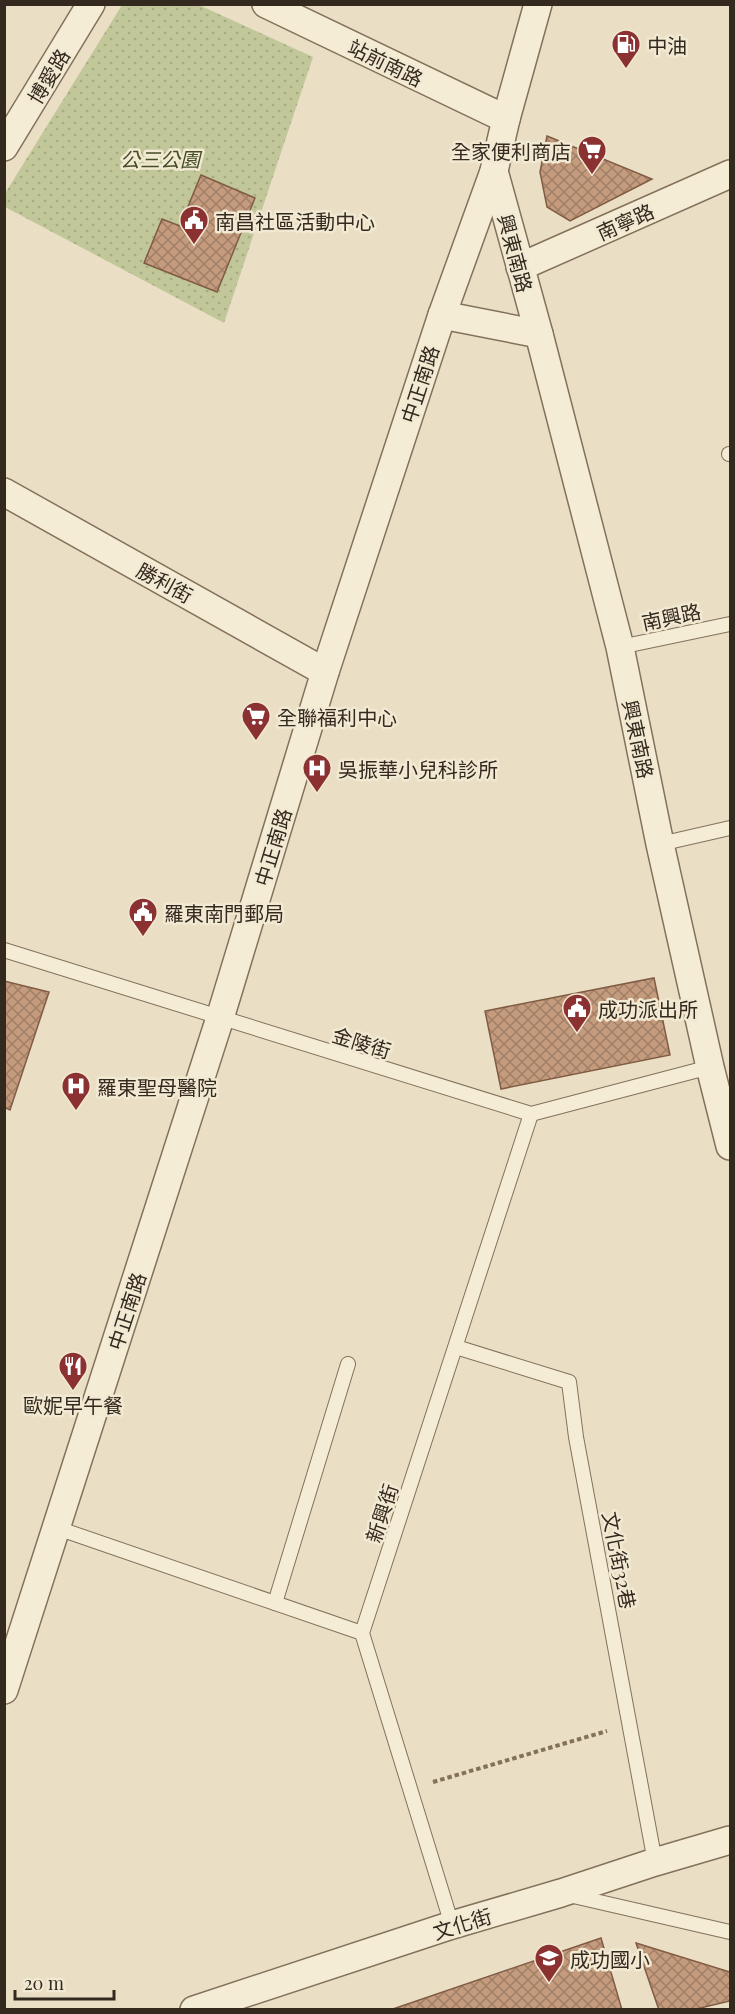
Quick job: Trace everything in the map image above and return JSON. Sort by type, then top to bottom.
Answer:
[{"type":"street","name":"博愛路","points":[[4,147],[91,4]]},
{"type":"street","name":"站前南路","points":[[266,4],[506,119]]},
{"type":"street","name":"中正南路","points":[[4,1690],[220,1018],[325,672],[442,315],[494,171],[538,4]]},
{"type":"street","name":"興東南路","points":[[494,171],[620,647],[660,844],[730,1146]]},
{"type":"street","name":"南寧路","points":[[520,267],[730,174]]},
{"type":"street","points":[[442,315],[539,334]]},
{"type":"street","name":"勝利街","points":[[4,492],[325,672]]},
{"type":"street","name":"文化街","points":[[194,2010],[452,1925],[730,1840]]},
{"type":"lane","name":"南興路","points":[[620,647],[730,624]]},
{"type":"lane","points":[[660,844],[730,828]]},
{"type":"lane","name":"金陵街","points":[[4,950],[531,1114]]},
{"type":"lane","points":[[531,1114],[710,1067]]},
{"type":"lane","name":"新興街","points":[[362,1633],[531,1114]]},
{"type":"lane","name":"文化街32巷","points":[[456,1347],[569,1382],[576,1437],[655,1862]]},
{"type":"lane","points":[[275,1603],[348,1364]]},
{"type":"lane","points":[[57,1528],[362,1633],[452,1925]]},
{"type":"lane","points":[[561,1893],[730,1932]]},
{"type":"path","points":[[410,1788],[631,1724]]},
{"type":"green space","name":"公三公園","points":[[122,5],[199,5],[313,57],[224,323],[5,207],[4,195]]},
{"type":"building","name":"全家便利商店","points":[[547,136],[652,179],[570,221],[547,207],[540,172]]},
{"type":"building","name":"南昌社區活動中心","points":[[201,175],[255,198],[217,292],[144,263],[162,219],[180,226]]},
{"type":"building","name":"成功派出所","points":[[654,978],[670,1055],[501,1089],[485,1011]]},
{"type":"building","points":[[4,981],[49,992],[10,1110],[4,1107]]},
{"type":"building","points":[[601,1938],[622,2010],[390,2010]]},
{"type":"building","points":[[636,1943],[730,1972],[730,2001],[692,2010],[659,2010]]},
{"type":"place","name":"中油","points":[[626,70]]},
{"type":"place","name":"全家便利商店","points":[[592,176]]},
{"type":"place","name":"南昌社區活動中心","points":[[194,246]]},
{"type":"place","name":"全聯福利中心","points":[[256,742]]},
{"type":"place","name":"吳振華小兒科診所","points":[[317,794]]},
{"type":"place","name":"羅東南門郵局","points":[[143,938]]},
{"type":"place","name":"成功派出所","points":[[577,1034]]},
{"type":"place","name":"羅東聖母醫院","points":[[76,1112]]},
{"type":"place","name":"歐妮早午餐","points":[[73,1392]]},
{"type":"place","name":"成功國小","points":[[549,1984]]}]
